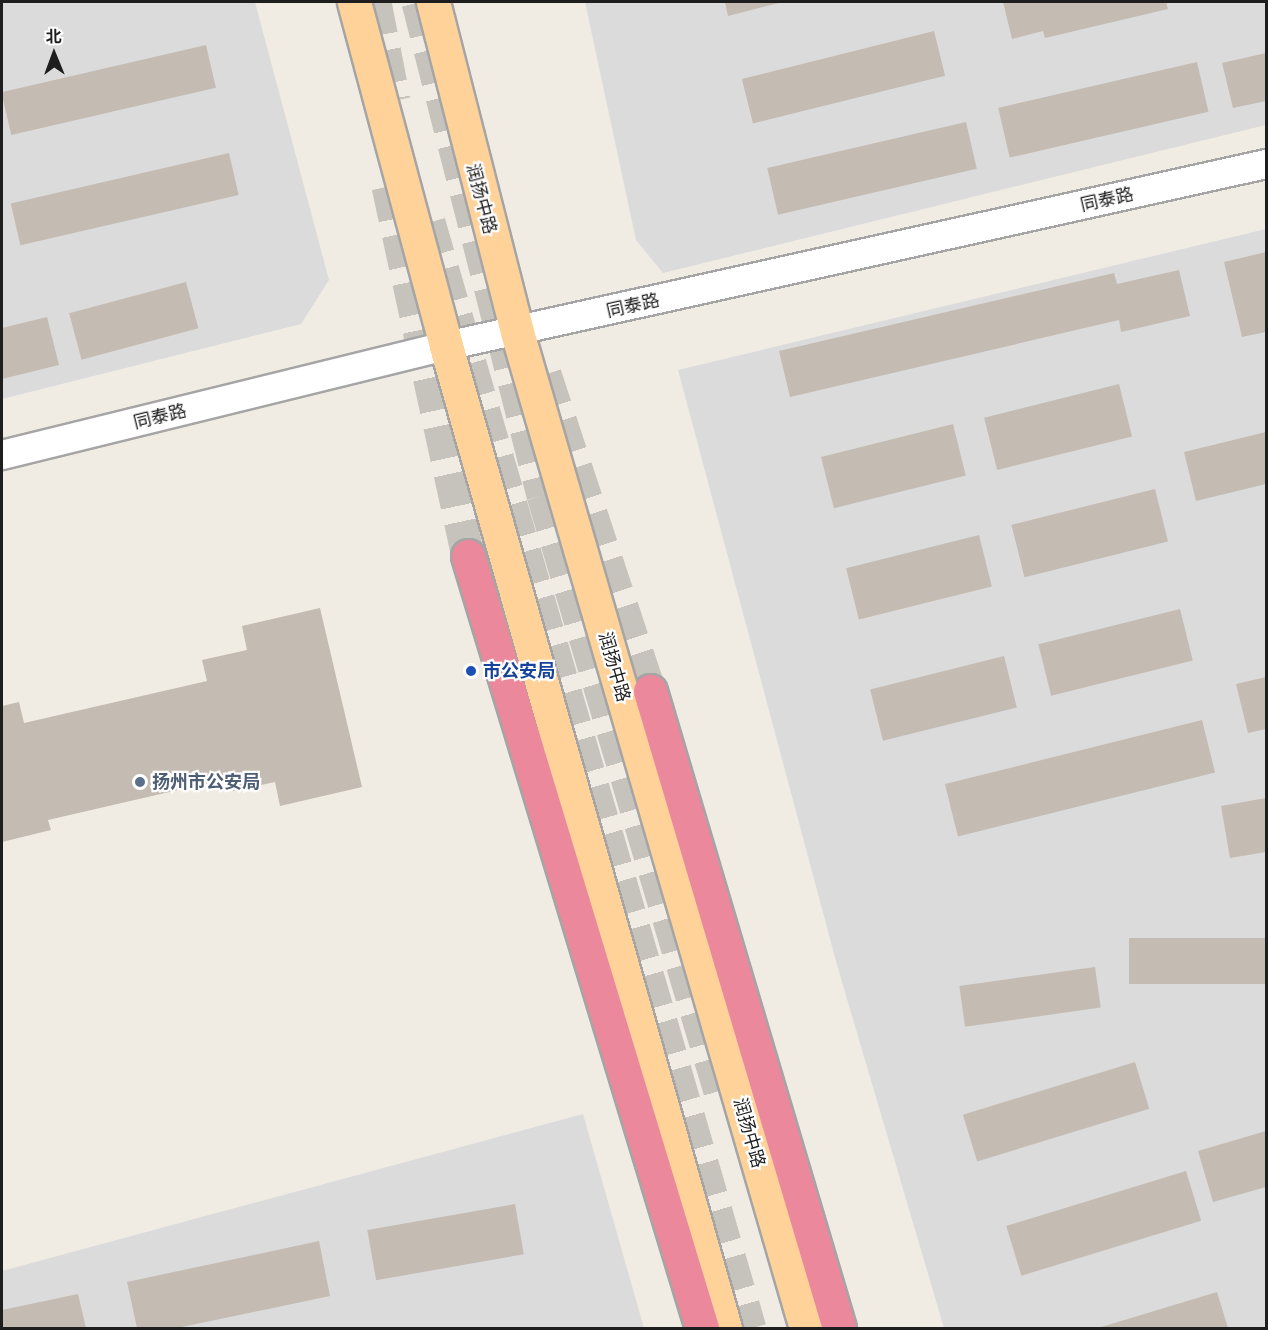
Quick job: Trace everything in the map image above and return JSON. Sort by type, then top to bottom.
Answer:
[{"type":"highway","points":[[468,556],[702,1329]]},
{"type":"highway","points":[[650,691],[839,1329]]},
{"type":"main road","points":[[354,2],[446,346],[724,1329]]},
{"type":"main road","name":"润扬中路","points":[[433,2],[517,332],[806,1329]]},
{"type":"street","name":"同泰路","points":[[2,456],[446,346],[1266,164]]},
{"type":"shaded area","points":[[2,2],[255,2],[329,280],[301,324],[2,399]]},
{"type":"shaded area","points":[[585,2],[1266,2],[1266,125],[663,273],[636,240]]},
{"type":"shaded area","points":[[1266,229],[1266,1328],[944,1328],[837,965],[678,370]]},
{"type":"shaded area","points":[[583,1114],[644,1328],[2,1328],[2,1271]]},
{"type":"building","points":[[725,2],[783,2],[728,16]]},
{"type":"building","points":[[1003,2],[1166,2],[1168,9],[1045,38],[1043,31],[1012,39]]},
{"type":"building","points":[[934,31],[945,76],[753,124],[742,79]]},
{"type":"building","points":[[206,45],[216,88],[11,135],[2,92]]},
{"type":"building","points":[[1266,53],[1266,101],[1233,108],[1222,63]]},
{"type":"building","points":[[1197,62],[1208,112],[1010,158],[998,108]]},
{"type":"building","points":[[966,122],[977,169],[778,215],[767,168]]},
{"type":"building","points":[[229,153],[239,195],[20,245],[11,203]]},
{"type":"building","points":[[1266,252],[1266,332],[1242,337],[1224,262]]},
{"type":"building","points":[[1179,270],[1190,316],[1121,332],[1119,320],[790,397],[779,351],[1114,273],[1117,284]]},
{"type":"building","points":[[186,282],[198,328],[82,360],[69,313]]},
{"type":"building","points":[[47,317],[59,365],[2,379],[2,328]]},
{"type":"building","points":[[1119,384],[1132,436],[997,470],[984,418]]},
{"type":"building","points":[[953,424],[966,475],[834,508],[821,457]]},
{"type":"building","points":[[1266,432],[1266,484],[1196,501],[1184,452]]},
{"type":"building","points":[[1155,489],[1168,541],[1024,577],[1011,525]]},
{"type":"building","points":[[979,535],[992,586],[859,620],[846,568]]},
{"type":"building","points":[[320,608],[362,787],[280,806],[275,782],[233,791],[230,778],[48,820],[51,830],[2,842],[2,706],[19,702],[24,723],[207,681],[202,660],[247,650],[242,626]]},
{"type":"building","points":[[1180,609],[1193,660],[1051,696],[1038,644]]},
{"type":"building","points":[[1004,656],[1017,707],[883,741],[870,689]]},
{"type":"building","points":[[1266,677],[1266,729],[1248,733],[1236,684]]},
{"type":"building","points":[[1202,720],[1215,772],[958,837],[945,784]]},
{"type":"building","points":[[1266,798],[1266,852],[1230,858],[1221,806]]},
{"type":"building","points":[[1129,938],[1266,938],[1266,984],[1129,984]]},
{"type":"building","points":[[1095,967],[1101,1008],[965,1027],[959,986]]},
{"type":"building","points":[[1135,1062],[1149,1109],[977,1161],[963,1115]]},
{"type":"building","points":[[1266,1131],[1266,1187],[1213,1202],[1198,1151]]},
{"type":"building","points":[[1186,1171],[1201,1221],[1021,1276],[1006,1226]]},
{"type":"building","points":[[515,1204],[524,1254],[376,1280],[367,1230]]},
{"type":"building","points":[[319,1241],[330,1296],[177,1328],[137,1328],[127,1282]]},
{"type":"building","points":[[1217,1292],[1228,1328],[1098,1328]]},
{"type":"building","points":[[78,1294],[86,1328],[2,1328],[2,1310]]},
{"type":"tunnel","points":[[375,2],[394,100]]},
{"type":"tunnel","points":[[418,2],[543,495],[720,1091]]},
{"type":"tunnel","points":[[388,186],[468,556]]},
{"type":"tunnel","points":[[429,222],[750,1328]]},
{"type":"tunnel","points":[[545,374],[650,691]]},
{"type":"place","name":"市公安局","points":[[471,671]]},
{"type":"place","name":"扬州市公安局","points":[[140,782]]}]
